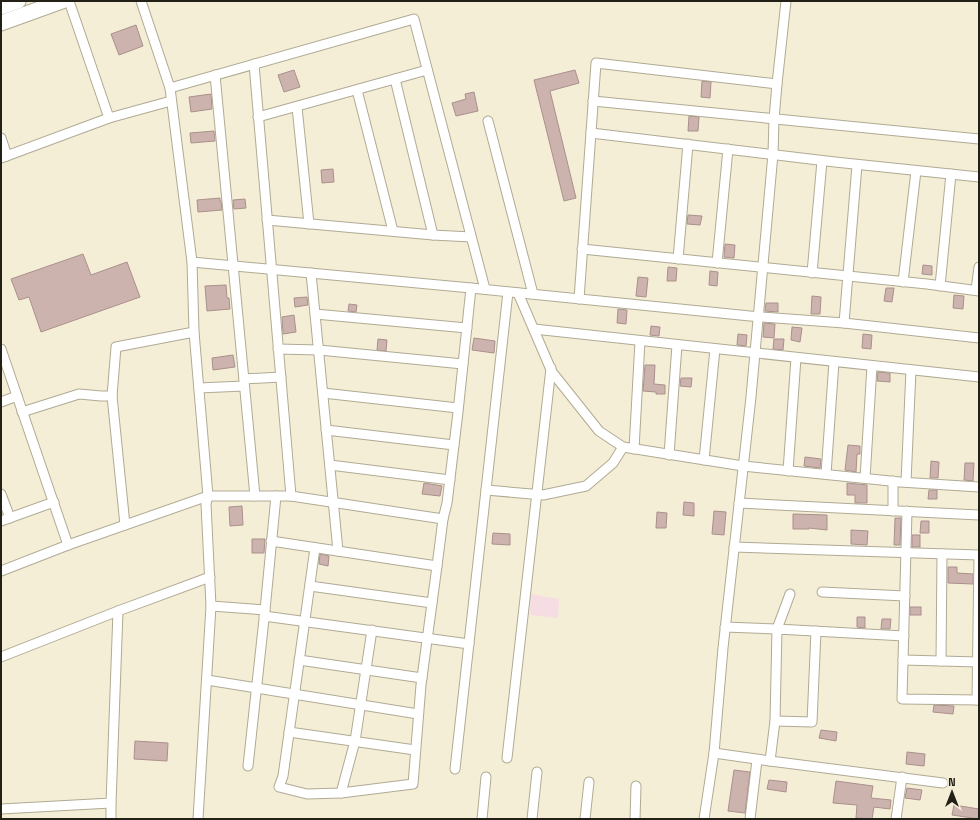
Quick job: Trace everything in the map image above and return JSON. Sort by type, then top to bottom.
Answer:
[{"type":"highway","points":[[1,7],[18,1]]},
{"type":"highway","points":[[1,23],[62,1]]},
{"type":"street","points":[[69,1],[109,118]]},
{"type":"street","points":[[141,1],[170,88],[192,262],[194,332],[208,496],[206,504],[212,606],[198,819]]},
{"type":"street","points":[[704,819],[714,754],[725,627],[755,353],[773,154],[777,84],[786,1]]},
{"type":"street","points":[[170,88],[414,19],[485,289]]},
{"type":"street","points":[[579,299],[596,63],[777,84]]},
{"type":"street","points":[[254,64],[291,496]]},
{"type":"street","points":[[258,117],[428,70]]},
{"type":"street","points":[[215,75],[255,496]]},
{"type":"street","points":[[395,79],[433,234]]},
{"type":"street","points":[[357,90],[393,231]]},
{"type":"street","points":[[1,138],[4,157],[109,118],[171,101]]},
{"type":"street","points":[[593,101],[979,140]]},
{"type":"street","points":[[297,107],[310,224]]},
{"type":"street","points":[[488,121],[533,294]]},
{"type":"street","points":[[591,133],[822,161],[979,178]]},
{"type":"street","points":[[678,259],[688,144]]},
{"type":"street","points":[[717,263],[728,149]]},
{"type":"street","points":[[812,273],[822,161]]},
{"type":"street","points":[[844,323],[857,165]]},
{"type":"street","points":[[904,282],[916,171]]},
{"type":"street","points":[[940,286],[951,174]]},
{"type":"street","points":[[267,220],[471,237]]},
{"type":"street","points":[[582,249],[978,290],[979,266]]},
{"type":"street","points":[[192,262],[485,289],[758,317],[844,323],[979,338]]},
{"type":"street","points":[[311,273],[338,551]]},
{"type":"street","points":[[315,548],[283,776],[279,786],[307,794],[341,794],[412,784],[422,678],[443,519],[450,480],[471,288]]},
{"type":"street","points":[[455,769],[508,292]]},
{"type":"street","points":[[518,293],[552,372],[599,431],[623,448],[743,466],[788,471],[979,487]]},
{"type":"street","points":[[315,314],[467,328]]},
{"type":"street","points":[[534,329],[979,377]]},
{"type":"street","points":[[125,525],[112,396],[116,347],[194,332]]},
{"type":"street","points":[[634,449],[640,341]]},
{"type":"street","points":[[669,455],[677,345]]},
{"type":"street","points":[[1,349],[3,362],[17,396],[68,545]]},
{"type":"street","points":[[278,349],[319,350],[463,364]]},
{"type":"street","points":[[704,460],[715,349]]},
{"type":"street","points":[[788,471],[796,358]]},
{"type":"street","points":[[826,474],[834,362]]},
{"type":"street","points":[[865,478],[872,366]]},
{"type":"street","points":[[507,758],[551,368]]},
{"type":"street","points":[[906,482],[911,370]]},
{"type":"street","points":[[199,388],[281,377]]},
{"type":"street","points":[[323,393],[458,408]]},
{"type":"street","points":[[22,412],[79,394],[112,396]]},
{"type":"street","points":[[1,402],[17,396]]},
{"type":"street","points":[[326,430],[454,445]]},
{"type":"street","points":[[486,490],[543,495],[586,486],[613,463],[623,448]]},
{"type":"street","points":[[330,465],[450,480]]},
{"type":"street","points":[[893,481],[893,510]]},
{"type":"street","points":[[1,494],[5,519],[54,502]]},
{"type":"street","points":[[1,571],[68,545],[208,496],[291,496],[443,519]]},
{"type":"street","points":[[248,766],[276,496]]},
{"type":"street","points":[[739,503],[979,514]]},
{"type":"street","points":[[734,547],[906,552],[979,555],[978,700],[902,699],[904,636],[905,596],[906,552],[907,511]]},
{"type":"street","points":[[271,541],[437,566]]},
{"type":"street","points":[[941,661],[942,554]]},
{"type":"street","points":[[1,657],[210,577]]},
{"type":"street","points":[[310,586],[432,603]]},
{"type":"street","points":[[822,592],[905,596]]},
{"type":"street","points":[[770,762],[775,721],[777,629],[790,594]]},
{"type":"street","points":[[212,606],[264,613],[305,621],[469,644]]},
{"type":"street","points":[[111,819],[118,611]]},
{"type":"street","points":[[725,627],[904,636]]},
{"type":"street","points":[[341,794],[355,741],[372,630]]},
{"type":"street","points":[[775,721],[812,722],[816,631]]},
{"type":"street","points":[[299,660],[422,678]]},
{"type":"street","points":[[903,660],[978,662]]},
{"type":"street","points":[[207,680],[418,714]]},
{"type":"street","points":[[289,732],[415,750]]},
{"type":"street","points":[[714,754],[943,783]]},
{"type":"street","points":[[750,819],[757,760]]},
{"type":"street","points":[[532,819],[537,772]]},
{"type":"street","points":[[482,819],[486,776]]},
{"type":"street","points":[[896,819],[902,777]]},
{"type":"street","points":[[585,819],[589,782]]},
{"type":"street","points":[[634,819],[636,786]]},
{"type":"street","points":[[1,809],[111,804]]},
{"type":"shaded area","points":[[531,594],[559,599],[558,618],[530,615]]},
{"type":"building","points":[[136,25],[143,46],[119,55],[111,34]]},
{"type":"building","points":[[294,70],[300,87],[284,92],[278,75]]},
{"type":"building","points":[[575,70],[579,83],[550,91],[576,198],[564,201],[534,80]]},
{"type":"building","points":[[702,81],[711,82],[710,98],[701,97]]},
{"type":"building","points":[[474,92],[478,111],[456,116],[452,103],[466,99],[465,94]]},
{"type":"building","points":[[211,94],[212,109],[191,112],[189,97]]},
{"type":"building","points":[[689,116],[699,117],[698,131],[688,131]]},
{"type":"building","points":[[214,131],[215,141],[191,143],[190,133]]},
{"type":"building","points":[[333,169],[334,182],[322,183],[321,170]]},
{"type":"building","points":[[220,198],[222,210],[198,212],[197,200]]},
{"type":"building","points":[[245,199],[246,208],[234,209],[233,200]]},
{"type":"building","points":[[688,215],[702,216],[700,225],[687,224]]},
{"type":"building","points":[[725,244],[735,245],[734,258],[724,257]]},
{"type":"building","points":[[83,254],[91,275],[127,262],[140,297],[41,332],[29,297],[19,300],[11,279]]},
{"type":"building","points":[[923,265],[932,266],[932,275],[922,274]]},
{"type":"building","points":[[668,267],[677,268],[676,281],[667,281]]},
{"type":"building","points":[[710,271],[718,272],[717,286],[709,285]]},
{"type":"building","points":[[638,277],[648,278],[646,297],[636,296]]},
{"type":"building","points":[[226,285],[230,309],[207,311],[205,286]]},
{"type":"building","points":[[886,288],[894,288],[892,302],[884,301]]},
{"type":"building","points":[[954,295],[964,296],[963,309],[953,308]]},
{"type":"building","points":[[812,296],[821,297],[820,314],[811,314]]},
{"type":"building","points":[[307,297],[308,305],[295,307],[294,298]]},
{"type":"building","points":[[766,303],[778,303],[778,312],[765,311]]},
{"type":"building","points":[[349,304],[357,305],[356,312],[348,311]]},
{"type":"building","points":[[618,309],[627,310],[626,324],[617,323]]},
{"type":"building","points":[[294,315],[296,332],[283,334],[282,317]]},
{"type":"building","points":[[764,323],[775,324],[774,338],[763,337]]},
{"type":"building","points":[[651,326],[660,327],[659,336],[650,335]]},
{"type":"building","points":[[792,327],[802,328],[800,342],[791,340]]},
{"type":"building","points":[[738,334],[747,335],[746,346],[737,345]]},
{"type":"building","points":[[863,334],[872,335],[871,349],[862,348]]},
{"type":"building","points":[[474,338],[495,341],[494,353],[472,350]]},
{"type":"building","points":[[378,339],[387,340],[386,351],[377,350]]},
{"type":"building","points":[[774,339],[784,339],[783,350],[773,349]]},
{"type":"building","points":[[233,355],[235,367],[213,370],[212,358]]},
{"type":"building","points":[[645,365],[655,365],[654,384],[665,385],[665,394],[656,394],[656,392],[643,391]]},
{"type":"building","points":[[878,372],[890,373],[890,382],[877,381]]},
{"type":"building","points":[[681,378],[692,378],[691,387],[680,386]]},
{"type":"building","points":[[848,445],[860,446],[860,454],[857,454],[856,472],[845,470]]},
{"type":"building","points":[[805,457],[821,459],[820,468],[804,466]]},
{"type":"building","points":[[931,461],[939,462],[938,478],[930,478]]},
{"type":"building","points":[[965,463],[974,463],[973,481],[964,480]]},
{"type":"building","points":[[424,483],[442,486],[440,496],[422,494]]},
{"type":"building","points":[[847,483],[867,485],[867,503],[855,503],[855,495],[847,495]]},
{"type":"building","points":[[929,490],[937,490],[937,499],[928,499]]},
{"type":"building","points":[[684,502],[694,503],[694,516],[683,515]]},
{"type":"building","points":[[242,506],[243,525],[230,526],[229,507]]},
{"type":"building","points":[[714,511],[726,512],[724,535],[712,534]]},
{"type":"building","points":[[657,512],[667,513],[666,528],[656,528]]},
{"type":"building","points":[[793,514],[827,515],[827,530],[809,528],[793,529]]},
{"type":"building","points":[[895,518],[901,518],[900,545],[894,545]]},
{"type":"building","points":[[921,521],[929,521],[929,533],[920,533]]},
{"type":"building","points":[[851,530],[868,531],[867,545],[851,544]]},
{"type":"building","points":[[493,533],[510,534],[510,545],[492,544]]},
{"type":"building","points":[[912,535],[920,535],[920,547],[912,547]]},
{"type":"building","points":[[252,539],[265,539],[264,553],[252,553]]},
{"type":"building","points":[[320,554],[329,556],[328,566],[319,564]]},
{"type":"building","points":[[948,567],[957,567],[957,573],[973,574],[973,584],[948,583]]},
{"type":"building","points":[[910,607],[921,607],[921,615],[910,615]]},
{"type":"building","points":[[857,617],[865,617],[865,628],[857,627]]},
{"type":"building","points":[[882,619],[891,619],[890,629],[881,629]]},
{"type":"building","points":[[934,705],[954,706],[953,714],[933,712]]},
{"type":"building","points":[[821,730],[837,732],[836,741],[819,738]]},
{"type":"building","points":[[135,741],[168,743],[167,761],[134,759]]},
{"type":"building","points":[[907,752],[925,754],[924,766],[906,764]]},
{"type":"building","points":[[734,770],[750,772],[745,813],[728,811]]},
{"type":"building","points":[[769,780],[787,782],[786,792],[767,789]]},
{"type":"building","points":[[836,781],[873,786],[871,798],[891,800],[890,809],[874,807],[872,819],[856,818],[857,805],[833,803]]},
{"type":"building","points":[[907,788],[922,790],[920,800],[905,798]]},
{"type":"building","points":[[954,805],[979,809],[979,819],[952,815]]}]
